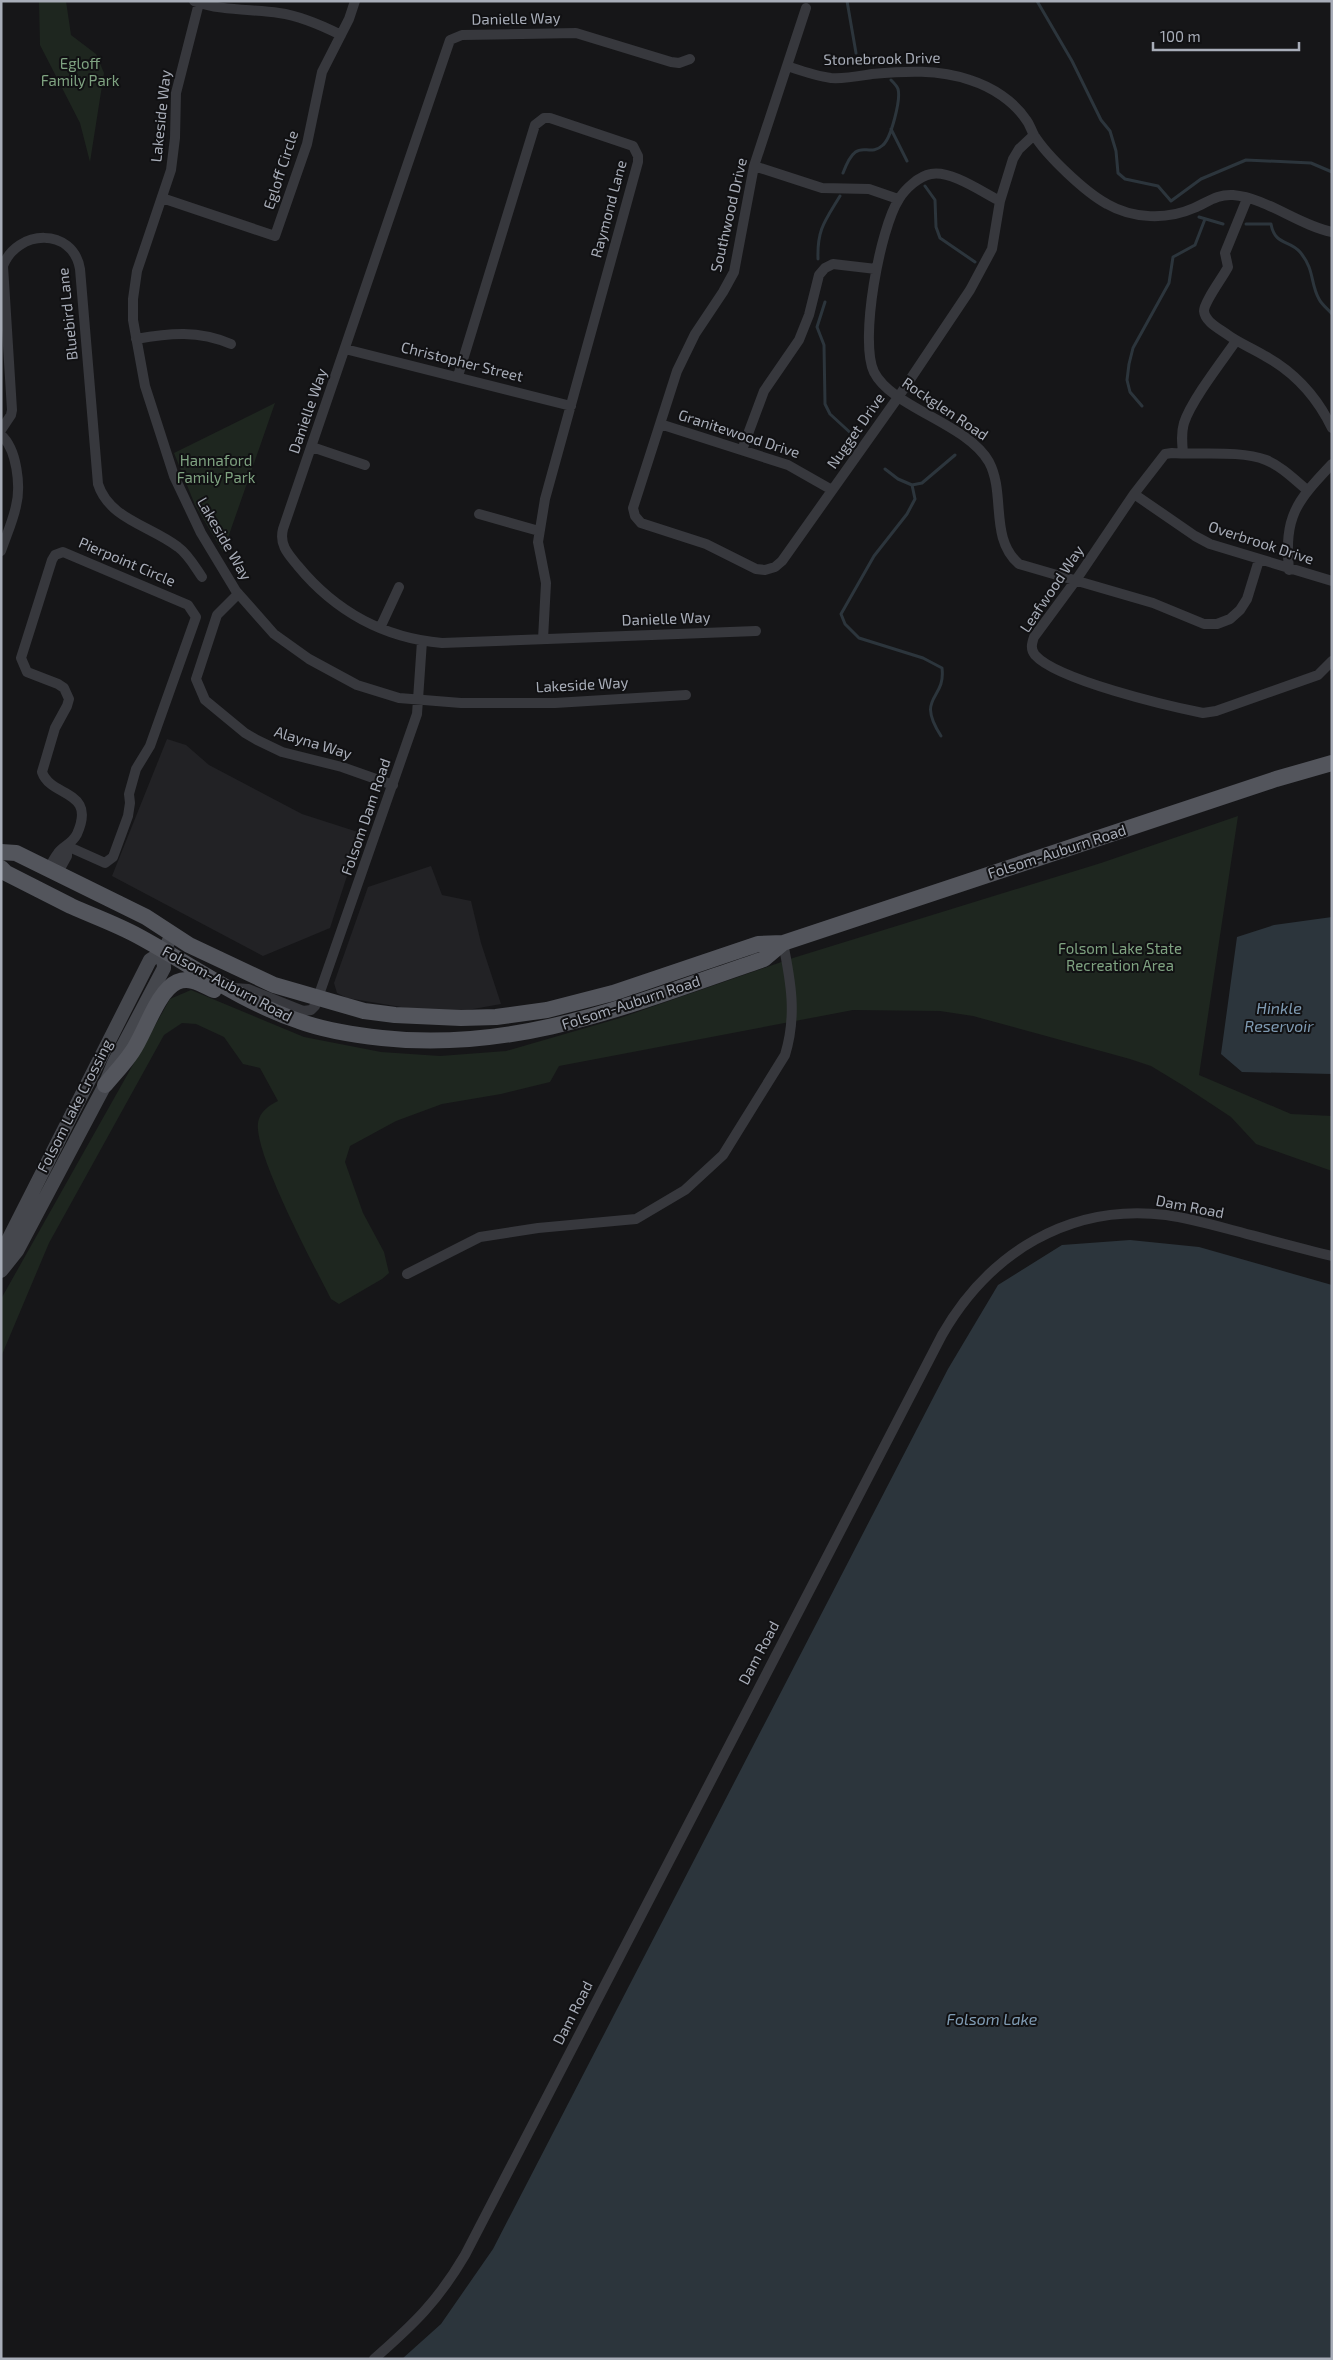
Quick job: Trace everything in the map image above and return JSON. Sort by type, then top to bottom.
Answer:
[{"type":"main road","name":"Folsom-Auburn Road","points":[[1,852],[16,853],[146,917],[172,935],[274,986],[318,1000],[364,1011],[426,1018],[504,1016],[547,1010],[581,1002],[758,944],[783,943],[1276,779],[1332,763]]},
{"type":"main road","name":"Folsom-Auburn Road","points":[[1,868],[6,873],[137,936],[256,1002],[309,1025],[363,1036],[435,1041],[495,1038],[538,1031],[626,1006],[764,959],[783,943]]},
{"type":"main road","name":"Folsom Lake Crossing","points":[[1,1254],[150,960],[163,952],[172,935]]},
{"type":"main road","name":"Folsom Lake Crossing","points":[[1,1271],[17,1250],[105,1086],[114,1063],[164,968],[163,952]]},
{"type":"main road","points":[[105,1086],[132,1051],[164,992],[176,982],[192,980],[237,1002],[256,1002]]},
{"type":"street","name":"Egloff Circle","points":[[162,198],[275,236],[306,144],[322,72],[341,36],[355,1]]},
{"type":"street","points":[[197,2],[296,16],[319,24],[341,36]]},
{"type":"street","name":"Lakeside Way","points":[[197,2],[176,92],[174,154],[134,285],[133,320],[152,414],[174,476],[201,533],[238,594],[274,634],[309,659],[357,685],[399,698],[418,701],[555,703],[686,695]]},
{"type":"street","name":"Southwood Drive","points":[[634,505],[677,371],[686,351],[734,272],[754,166],[806,8]]},
{"type":"street","name":"Danielle Way","points":[[690,59],[679,63],[670,62],[576,33],[462,35],[453,37],[447,45],[282,535],[283,547],[307,577],[327,597],[357,618],[380,628],[422,641],[442,643],[756,631]]},
{"type":"street","name":"Stonebrook Drive","points":[[788,66],[814,75],[831,78],[916,72],[948,74],[970,80],[1005,98],[1027,122],[1034,135],[1069,174],[1091,194],[1109,205],[1128,213],[1148,216],[1169,216],[1184,213],[1222,195],[1235,195],[1268,206],[1303,223],[1332,232]]},
{"type":"street","name":"Raymond Lane","points":[[458,376],[532,130],[539,120],[550,118],[632,146],[638,156],[545,499],[539,531],[538,542],[546,583],[543,639]]},
{"type":"street","name":"Nugget Drive","points":[[634,505],[635,516],[641,523],[706,544],[756,569],[765,570],[775,567],[782,561],[899,396],[970,290],[992,249],[1000,201],[1013,159],[1034,135]]},
{"type":"street","points":[[754,166],[822,188],[869,189],[898,199]]},
{"type":"street","name":"Rockglen Road","points":[[1000,201],[948,174],[938,173],[919,179],[898,199],[871,290],[870,315],[873,369],[878,380],[899,396],[981,449],[994,472],[1002,539],[1010,556],[1019,564],[1153,604],[1192,621],[1204,624],[1217,624],[1230,619],[1240,610],[1247,599],[1259,560]]},
{"type":"street","points":[[1247,199],[1225,253],[1228,268],[1205,304],[1204,312],[1207,320],[1236,341],[1265,356],[1292,374],[1311,394],[1332,428]]},
{"type":"street","name":"Bluebird Lane","points":[[1,430],[11,415],[12,410],[3,266],[12,250],[28,240],[50,238],[60,241],[73,250],[80,269],[98,484],[102,495],[114,509],[178,546],[202,578]]},
{"type":"street","points":[[742,450],[764,391],[788,358],[801,335],[809,315],[819,275],[825,268],[833,264],[876,269]]},
{"type":"street","points":[[136,339],[169,333],[192,333],[231,344]]},
{"type":"street","points":[[1183,453],[1184,422],[1191,408],[1236,341]]},
{"type":"street","name":"Christopher Street","points":[[345,349],[458,376],[570,406]]},
{"type":"street","name":"Granitewood Drive","points":[[660,424],[802,471],[832,490]]},
{"type":"street","points":[[1,435],[12,448],[15,457],[18,496],[1,551]]},
{"type":"street","points":[[312,447],[366,465]]},
{"type":"street","name":"Leafwood Way","points":[[1307,490],[1280,468],[1266,460],[1252,456],[1172,452],[1161,457],[1034,637],[1032,651],[1050,665],[1101,687],[1203,712],[1216,711],[1318,675],[1332,661]]},
{"type":"street","points":[[1290,570],[1286,542],[1291,520],[1307,490],[1332,464]]},
{"type":"street","name":"Overbrook Drive","points":[[1134,494],[1195,536],[1218,547],[1332,582]]},
{"type":"street","points":[[479,514],[539,531]]},
{"type":"street","name":"Pierpoint Circle","points":[[52,872],[67,856],[67,846],[77,833],[82,818],[81,811],[73,796],[49,784],[42,772],[55,728],[67,706],[68,694],[58,684],[31,675],[23,665],[21,658],[52,560],[55,555],[64,552],[188,605],[196,617],[150,746],[136,768],[128,794],[130,803],[128,816],[113,857],[105,863],[67,846]]},
{"type":"street","points":[[380,628],[399,587]]},
{"type":"street","name":"Alayna Way","points":[[238,594],[217,615],[196,679],[205,700],[245,733],[282,752],[342,767],[393,785]]},
{"type":"street","name":"Folsom Dam Road","points":[[318,1000],[417,714],[422,641]]},
{"type":"street","points":[[407,1274],[480,1238],[538,1228],[636,1219],[685,1190],[723,1155],[785,1055],[791,1038],[792,991],[783,943]]},
{"type":"street","points":[[229,987],[248,989],[303,1011],[311,1010],[318,1000]]},
{"type":"street","name":"Dam Road","points":[[374,2359],[422,2316],[438,2296],[465,2255],[942,1334],[971,1291],[1010,1255],[1047,1233],[1089,1219],[1123,1214],[1150,1213],[1193,1220],[1332,1256]]},
{"type":"shaded area","points":[[167,739],[186,745],[209,765],[302,814],[361,833],[330,928],[263,956],[112,876]]},
{"type":"shaded area","points":[[431,866],[442,895],[471,901],[481,943],[501,1004],[462,1011],[413,1009],[347,998],[337,993],[334,983],[368,887]]},
{"type":"green space","name":"Egloff Family Park","points":[[39,1],[66,1],[71,35],[96,54],[104,73],[90,162],[80,123],[40,45]]},
{"type":"green space","name":"Hannaford Family Park","points":[[275,403],[223,552],[195,505],[174,453]]},
{"type":"green space","name":"Folsom Lake State Recreation Area","points":[[1238,816],[1199,1075],[1291,1114],[1332,1116],[1332,1171],[1256,1144],[1231,1117],[1151,1066],[973,1016],[940,1011],[853,1010],[559,1066],[550,1082],[501,1094],[442,1104],[396,1121],[350,1146],[345,1162],[363,1213],[384,1252],[389,1273],[339,1304],[331,1299],[312,1263],[273,1180],[264,1154],[258,1133],[259,1119],[267,1108],[278,1101],[260,1068],[243,1064],[224,1037],[196,1024],[182,1023],[164,1035],[49,1243],[1,1357],[1,1299],[170,999],[191,990],[304,1037],[381,1052],[440,1056],[506,1051],[620,1018],[793,958],[1101,863]]},
{"type":"water","name":"Hinkle Reservoir","points":[[1332,917],[1332,1074],[1242,1072],[1221,1054],[1237,937],[1274,925]]},
{"type":"water","name":"Folsom Lake","points":[[1130,1240],[1199,1247],[1332,1285],[1332,2359],[402,2359],[441,2324],[493,2249],[948,1369],[998,1285],[1062,1245]]},
{"type":"waterway","points":[[847,1],[856,53]]},
{"type":"waterway","points":[[1037,1],[1072,61],[1101,120],[1110,131],[1116,151],[1118,173],[1125,179],[1158,186],[1171,201],[1201,179],[1246,160],[1311,163],[1332,172]]},
{"type":"waterway","points":[[843,173],[853,154],[858,151],[877,149],[886,141],[897,110],[899,94],[898,89],[891,80]]},
{"type":"waterway","points":[[891,129],[907,161]]},
{"type":"waterway","points":[[925,186],[935,200],[936,227],[940,238],[975,262]]},
{"type":"waterway","points":[[818,259],[819,240],[823,226],[840,196]]},
{"type":"waterway","points":[[1199,217],[1223,224]]},
{"type":"waterway","points":[[1142,406],[1130,392],[1127,380],[1133,348],[1169,283],[1173,257],[1195,245],[1205,219]]},
{"type":"waterway","points":[[1246,224],[1271,224],[1273,231],[1279,239],[1300,252],[1308,265],[1319,299],[1332,314]]},
{"type":"waterway","points":[[825,302],[817,327],[824,345],[825,404],[830,414],[855,437]]},
{"type":"waterway","points":[[912,485],[922,483],[955,455]]},
{"type":"waterway","points":[[885,469],[898,479],[912,485],[915,499],[907,514],[874,556],[841,614],[845,624],[859,638],[923,658],[942,668],[940,687],[931,705],[934,723],[941,736]]}]
